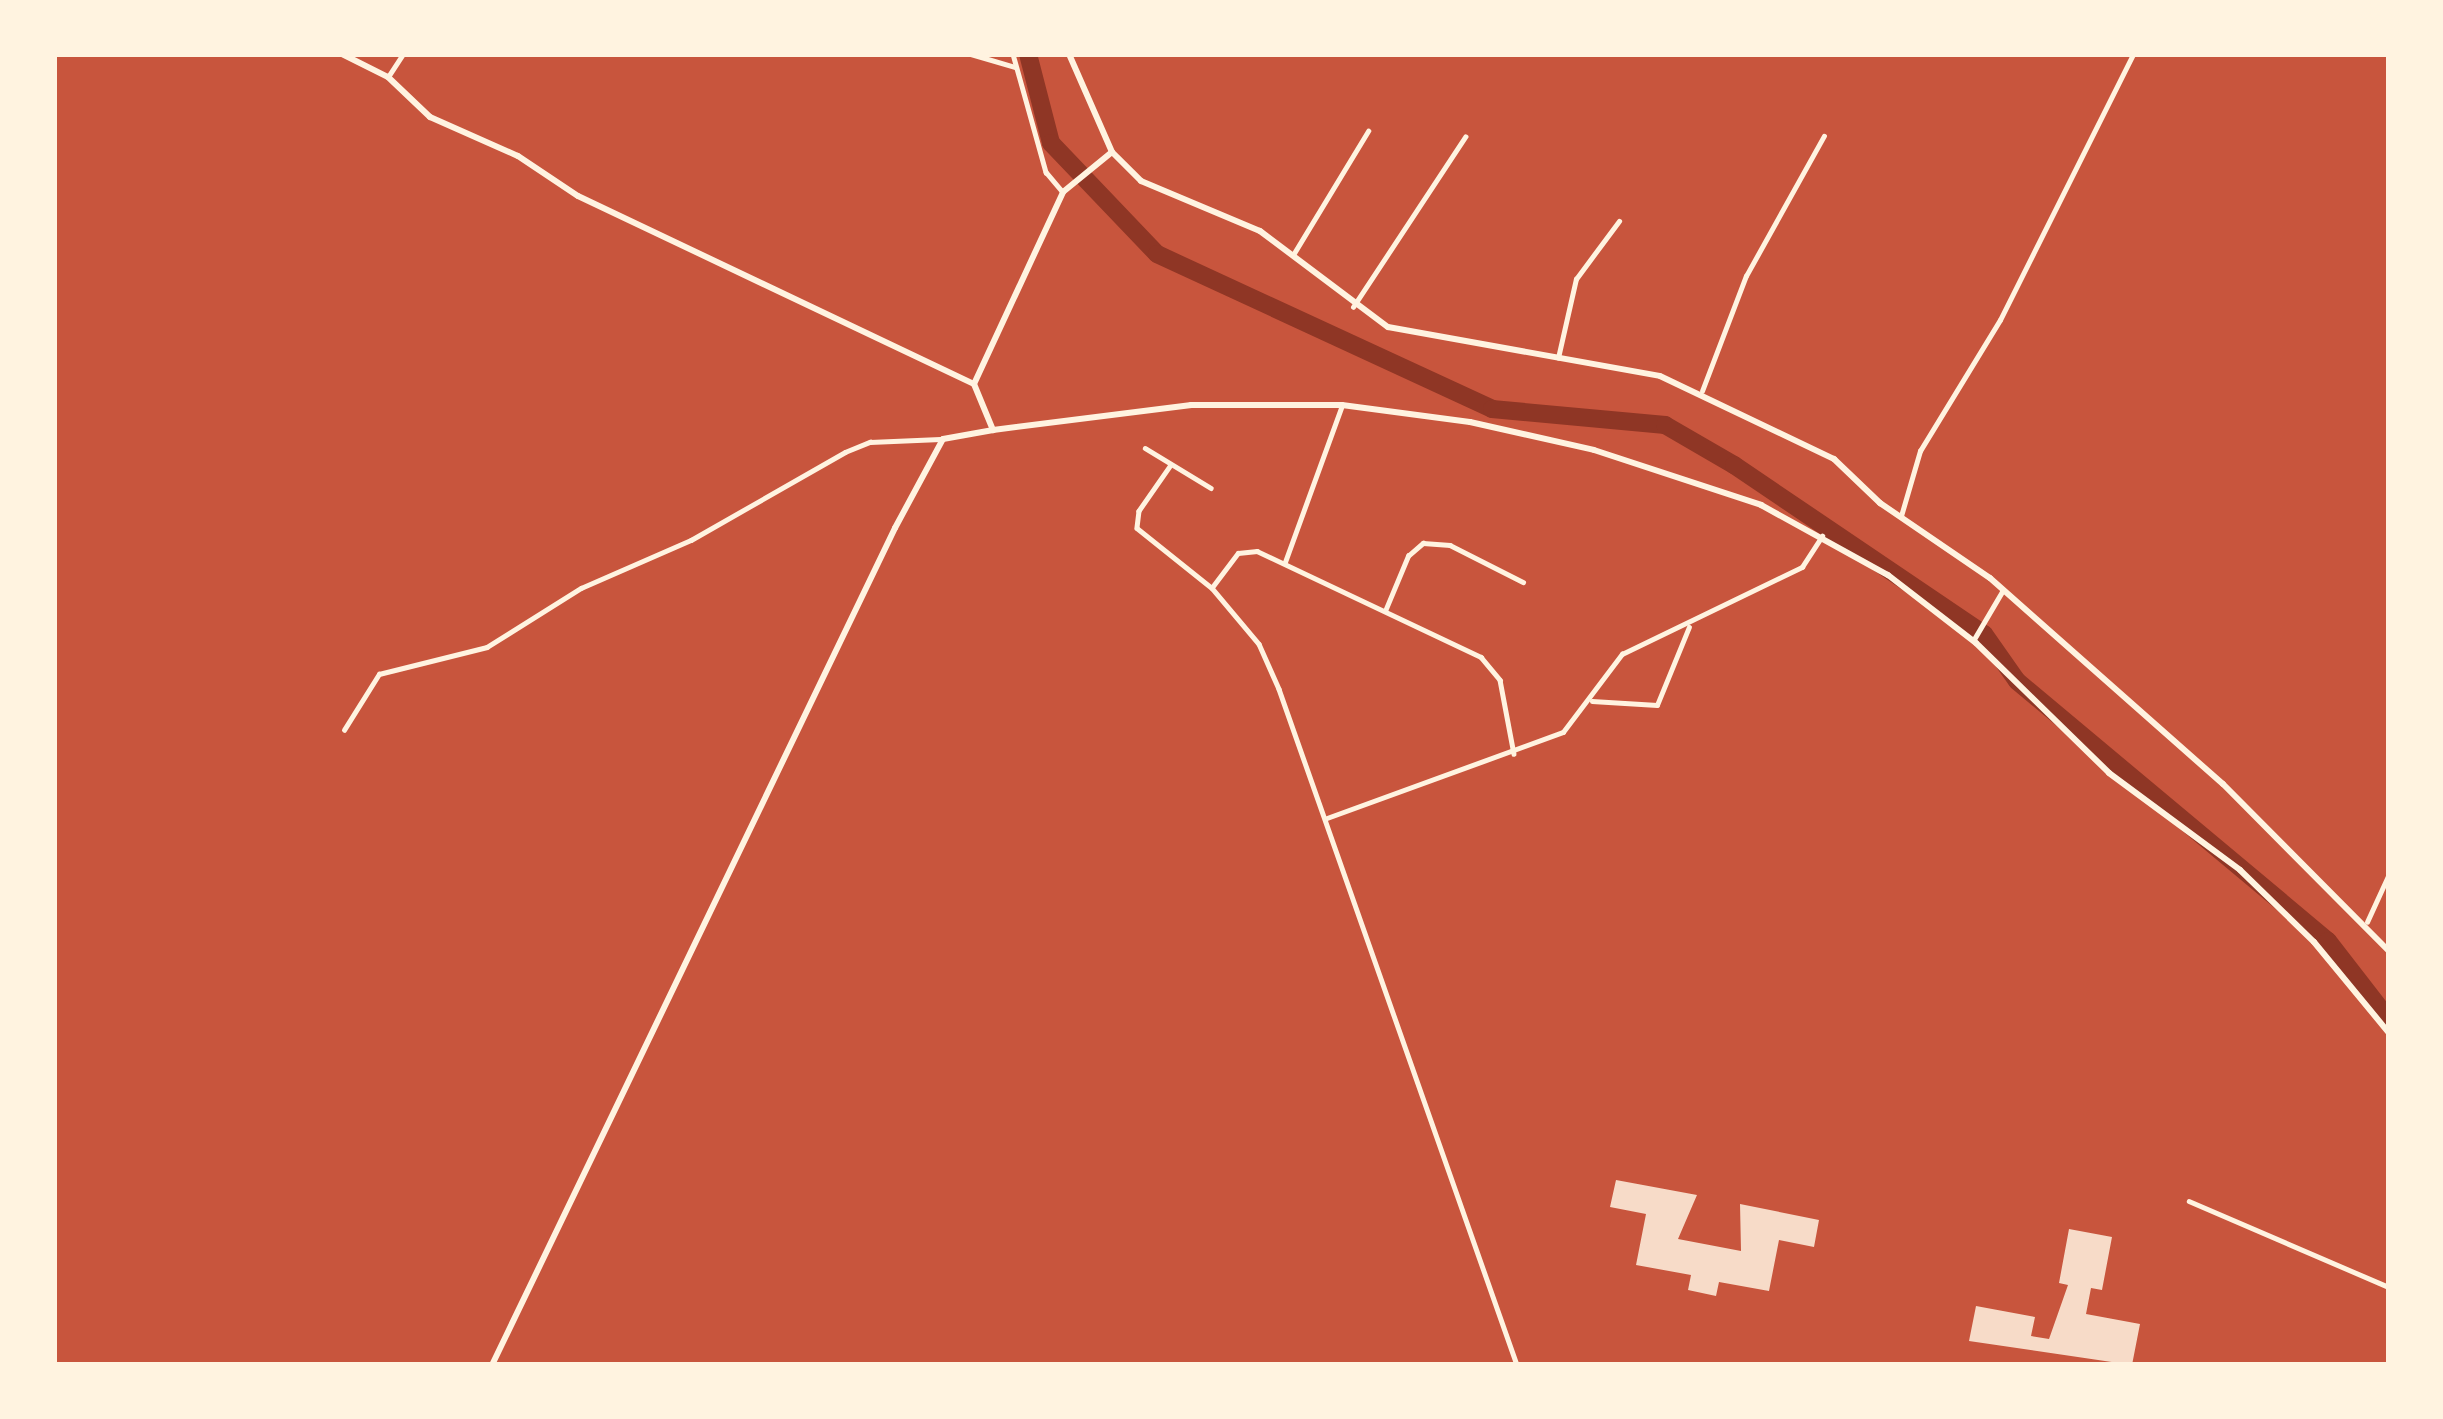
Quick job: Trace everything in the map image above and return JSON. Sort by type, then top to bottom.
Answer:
[{"type":"street","points":[[342,54],[388,77],[430,117],[518,156],[578,196],[974,384],[993,430]]},
{"type":"street","points":[[388,77],[403,54]]},
{"type":"street","points":[[970,54],[1015,67]]},
{"type":"street","points":[[1013,54],[1046,172],[1063,192]]},
{"type":"street","points":[[1069,54],[1112,152],[1159,194],[1233,217],[1292,256],[1353,307],[1403,334],[1558,358],[1702,391],[1834,458],[1901,516],[2002,590],[2367,922],[2389,951]]},
{"type":"street","points":[[1901,516],[1920,451],[2000,320],[2132,54]]},
{"type":"street","points":[[1292,256],[1367,131]]},
{"type":"street","points":[[1702,391],[1746,276],[1824,136]]},
{"type":"street","points":[[1353,307],[1465,137]]},
{"type":"street","points":[[974,384],[1063,192],[1112,152]]},
{"type":"street","points":[[1558,358],[1576,279],[1619,221]]},
{"type":"street","points":[[344,730],[379,674],[487,647],[580,588],[692,540],[870,442],[943,439],[1191,405],[1342,405],[1470,422],[1694,479],[1822,536],[1888,574],[1975,637],[2109,773],[2240,870],[2324,953],[2389,1033]]},
{"type":"street","points":[[1285,562],[1342,405]]},
{"type":"street","points":[[492,1365],[943,439]]},
{"type":"street","points":[[1145,448],[1211,488]]},
{"type":"street","points":[[1171,464],[1139,511],[1137,528],[1212,588],[1259,644],[1517,1365]]},
{"type":"street","points":[[1325,818],[1514,754],[1563,732],[1592,701],[1622,654],[1802,567],[1822,536]]},
{"type":"street","points":[[1385,611],[1408,556],[1423,543],[1450,544],[1523,582]]},
{"type":"street","points":[[1212,588],[1238,554],[1251,549],[1481,657],[1500,680],[1514,754]]},
{"type":"street","points":[[1975,637],[2002,590]]},
{"type":"street","points":[[1592,701],[1657,705],[1690,624]]},
{"type":"street","points":[[2367,922],[2389,874]]},
{"type":"street","points":[[2189,1201],[2389,1287]]},
{"type":"building","points":[[1616,1180],[1697,1195],[1678,1239],[1741,1251],[1740,1204],[1819,1220],[1814,1247],[1779,1240],[1769,1291],[1719,1282],[1716,1296],[1688,1290],[1691,1275],[1636,1265],[1646,1214],[1610,1207]]},
{"type":"building","points":[[2069,1229],[2112,1237],[2102,1290],[2091,1288],[2086,1314],[2140,1324],[2132,1365],[1969,1341],[1976,1306],[2035,1317],[2031,1336],[2049,1339],[2068,1285],[2059,1283]]},
{"type":"waterway","points":[[1028,54],[1051,143],[1157,254],[1492,409],[1665,425],[1734,465],[1984,634],[2017,681],[2328,941],[2389,1020]]}]
